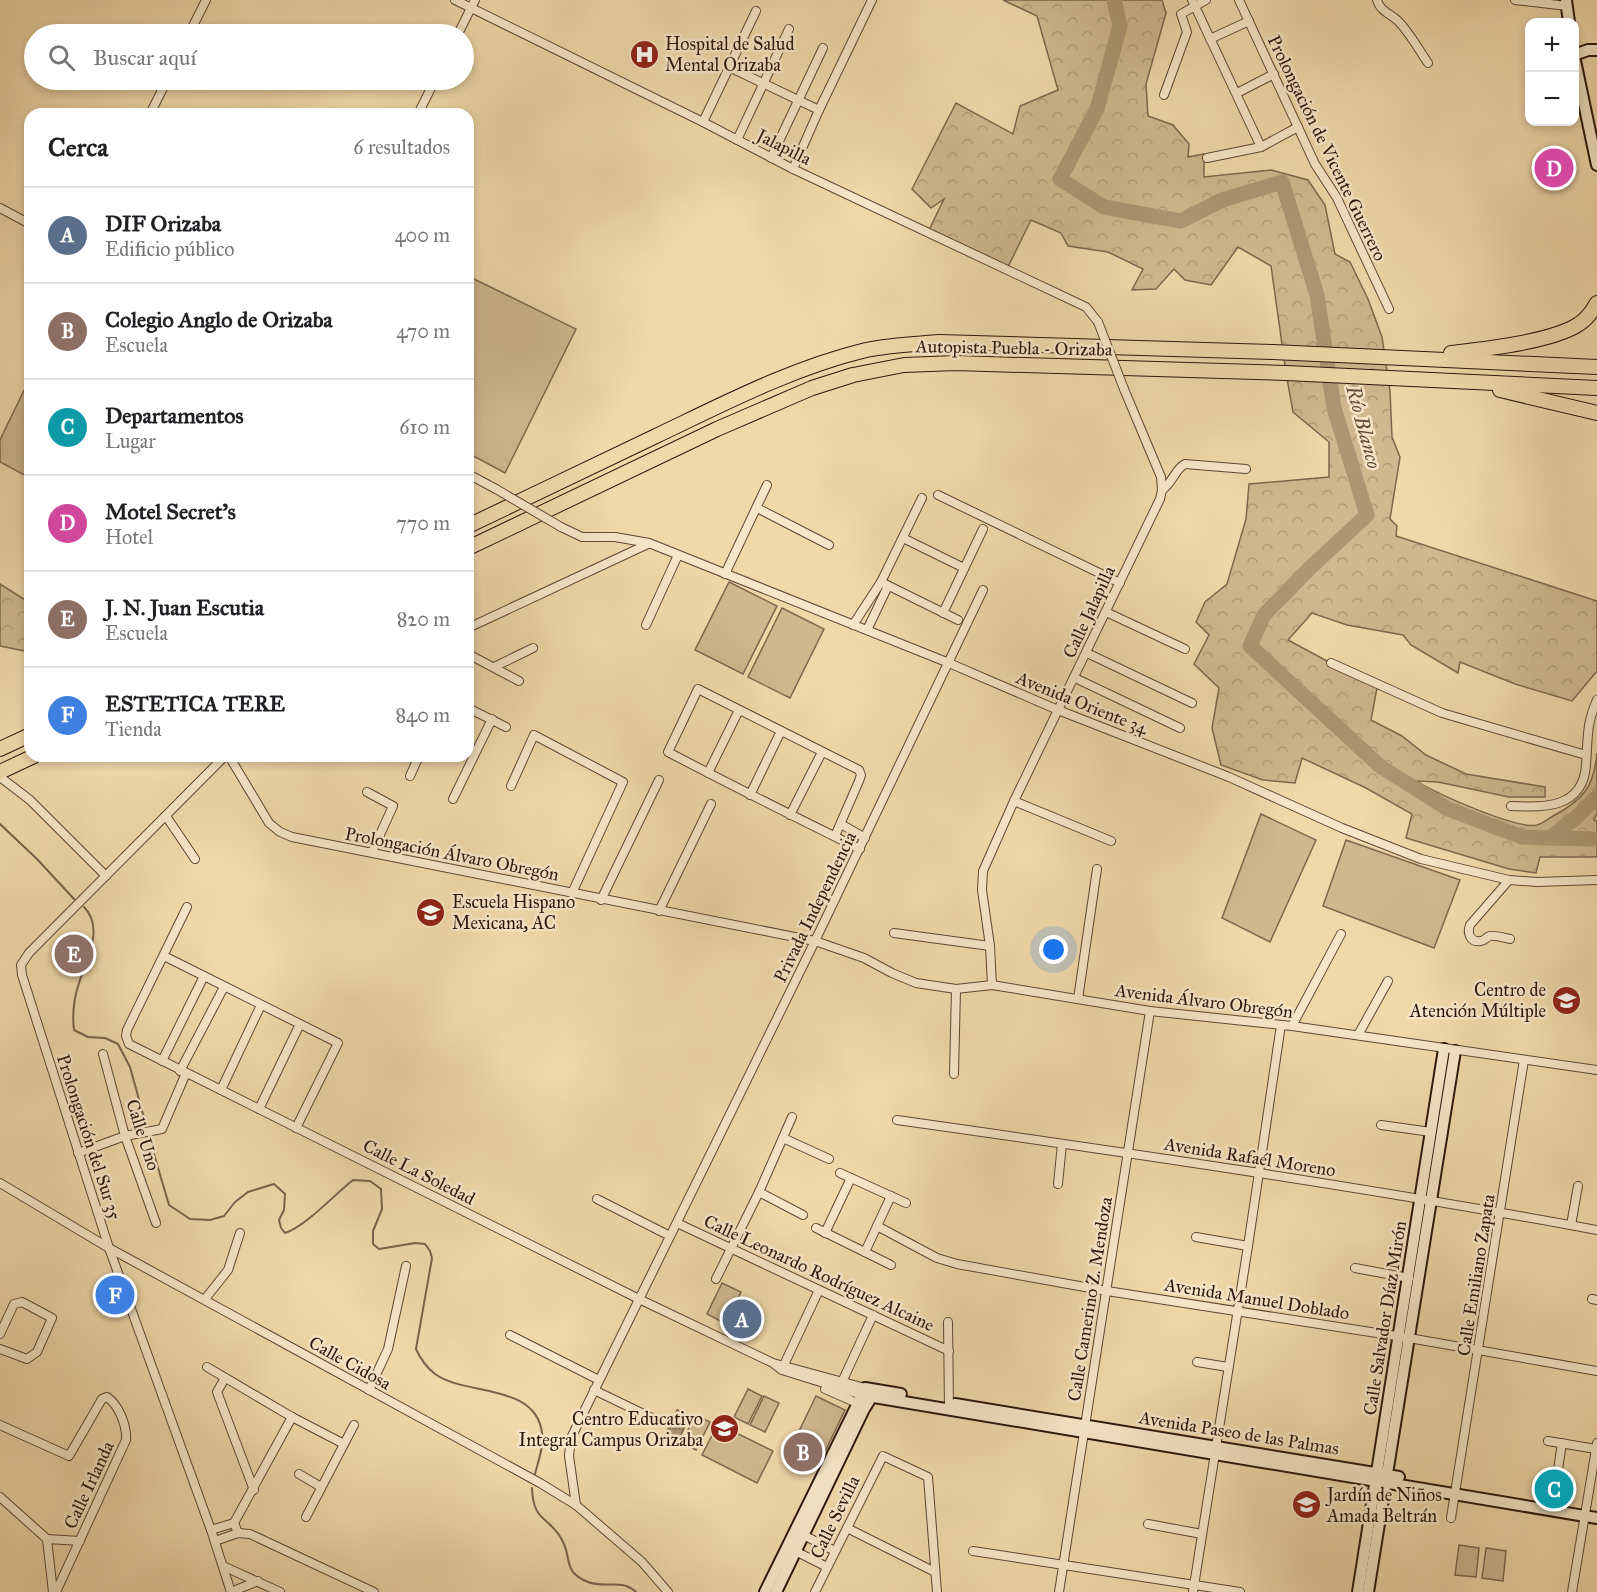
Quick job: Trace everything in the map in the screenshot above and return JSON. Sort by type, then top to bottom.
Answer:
[{"type":"highway","points":[[1411,358],[1486,349],[1558,334],[1587,318],[1597,303]]},
{"type":"highway","name":"Autopista Puebla - Orizaba","points":[[474,523],[743,394],[803,369],[869,350],[939,342],[1273,352],[1597,367]]},
{"type":"highway","name":"Autopista Puebla - Orizaba","points":[[474,545],[812,388],[870,371],[904,365],[956,363],[1286,373],[1597,388]]},
{"type":"highway","points":[[1427,380],[1508,392],[1597,413]]},
{"type":"highway","points":[[0,749],[24,738]]},
{"type":"highway","points":[[0,772],[24,761]]},
{"type":"street","points":[[194,24],[206,0]]},
{"type":"street","name":"Jalapilla","points":[[455,0],[473,4],[793,169],[1005,271],[1086,307],[1098,322],[1161,477],[1162,490]]},
{"type":"street","points":[[793,169],[872,0]]},
{"type":"street","points":[[1164,95],[1188,32],[1181,14],[1193,3],[1206,0]]},
{"type":"street","name":"Prolongación de Vicente Guerrero","points":[[1239,0],[1315,164],[1337,198],[1389,309]]},
{"type":"street","points":[[1377,0],[1386,13],[1398,20],[1428,63]]},
{"type":"street","points":[[1515,0],[1567,3],[1569,18]]},
{"type":"street","points":[[1193,3],[1261,147]]},
{"type":"street","points":[[463,24],[473,4]]},
{"type":"street","points":[[703,122],[756,11]]},
{"type":"street","points":[[1210,39],[1249,21]]},
{"type":"street","points":[[737,140],[789,29]]},
{"type":"street","points":[[771,158],[823,48]]},
{"type":"street","points":[[1579,53],[1597,50]]},
{"type":"street","points":[[729,67],[819,110]]},
{"type":"street","points":[[1578,72],[1597,165]]},
{"type":"street","points":[[1237,93],[1274,74]]},
{"type":"street","points":[[153,108],[162,90]]},
{"type":"street","points":[[421,108],[430,90]]},
{"type":"street","points":[[1207,158],[1261,147],[1298,128]]},
{"type":"street","points":[[0,208],[24,221]]},
{"type":"street","name":"Calle Jalapilla","points":[[992,985],[990,946],[981,879],[1014,801],[1075,678],[1160,499],[1162,490],[1171,484],[1181,466],[1185,464],[1246,469]]},
{"type":"street","name":"Avenida Oriente 34","points":[[474,477],[582,537],[615,537],[649,543],[949,663],[1058,710],[1229,777],[1421,859],[1509,880],[1537,882],[1597,880]]},
{"type":"street","points":[[725,574],[767,485]]},
{"type":"street","points":[[938,495],[1120,583]]},
{"type":"street","points":[[867,630],[903,538],[922,498]]},
{"type":"street","points":[[756,508],[829,545]]},
{"type":"street","points":[[943,613],[983,529]]},
{"type":"street","points":[[903,538],[964,568]]},
{"type":"street","points":[[474,625],[649,543]]},
{"type":"street","points":[[646,625],[678,555]]},
{"type":"street","points":[[885,584],[958,620]]},
{"type":"street","points":[[853,625],[885,584]]},
{"type":"street","name":"Privada Independencia","points":[[576,1505],[569,1446],[594,1390],[860,849],[983,590]]},
{"type":"street","points":[[1106,612],[1185,649]]},
{"type":"street","points":[[494,667],[533,648]]},
{"type":"street","points":[[1087,652],[1192,703]]},
{"type":"street","points":[[474,657],[519,681]]},
{"type":"street","points":[[1331,663],[1442,713],[1586,755]]},
{"type":"street","points":[[1075,678],[1180,728]]},
{"type":"street","points":[[834,836],[861,775],[859,770],[698,689],[668,752],[750,795],[860,849]]},
{"type":"street","points":[[1511,806],[1554,806],[1568,800],[1580,786],[1585,775],[1588,723],[1597,700]]},
{"type":"street","points":[[708,773],[739,710]]},
{"type":"street","points":[[474,711],[506,727]]},
{"type":"street","points":[[474,756],[492,719]]},
{"type":"street","points":[[750,795],[781,731]]},
{"type":"street","points":[[511,786],[534,735],[622,782],[572,893]]},
{"type":"street","points":[[790,815],[822,752]]},
{"type":"street","name":"Prolongación del Sur 35","points":[[221,762],[29,953],[21,965],[22,975],[78,1153],[231,1592]]},
{"type":"street","name":"Prolongación Álvaro Obregón","points":[[231,762],[269,823],[280,832],[292,837],[815,941]]},
{"type":"street","points":[[410,776],[416,762]]},
{"type":"street","points":[[453,799],[471,762]]},
{"type":"street","points":[[0,777],[17,789],[106,876]]},
{"type":"street","points":[[601,900],[659,780]]},
{"type":"street","points":[[367,792],[393,806],[372,852]]},
{"type":"street","points":[[1014,801],[1111,841]]},
{"type":"street","points":[[658,911],[711,804]]},
{"type":"street","points":[[166,816],[195,859]]},
{"type":"street","points":[[841,824],[865,838]]},
{"type":"street","points":[[1078,999],[1097,869]]},
{"type":"street","points":[[1509,880],[1468,930],[1473,940],[1480,942],[1490,936],[1510,939]]},
{"type":"street","points":[[187,907],[164,956],[338,1043],[296,1128]]},
{"type":"street","points":[[894,933],[990,946]]},
{"type":"street","points":[[1292,1026],[1341,934]]},
{"type":"street","name":"Avenida Álvaro Obregón","points":[[815,941],[864,958],[906,980],[956,989],[992,985],[1150,1011],[1292,1026],[1597,1070]]},
{"type":"street","name":"Calle La Soledad","points":[[164,956],[128,1030],[126,1036],[129,1044],[639,1299]]},
{"type":"street","points":[[162,1061],[204,976]]},
{"type":"street","points":[[1358,1035],[1388,981]]},
{"type":"street","points":[[78,1153],[125,1136],[162,1129],[183,1072],[224,987]]},
{"type":"street","points":[[954,1074],[956,989]]},
{"type":"street","points":[[221,1090],[261,1005]]},
{"type":"street","name":"Calle Camerino Z. Mendoza","points":[[1059,1592],[1150,1011]]},
{"type":"street","points":[[260,1109],[300,1024]]},
{"type":"street","points":[[1193,1588],[1281,1025]]},
{"type":"street","name":"Calle Salvador Díaz Mirón","points":[[1404,1337],[1409,1278],[1425,1200],[1431,1132],[1449,1050]]},
{"type":"street","name":"Calle Salvador Díaz Mirón","points":[[1358,1592],[1381,1478],[1449,1050]]},
{"type":"street","name":"Calle Uno","points":[[103,1054],[125,1136],[156,1223]]},
{"type":"street","name":"Calle Emiliano Zapata","points":[[1451,1518],[1524,1060]]},
{"type":"street","points":[[716,1279],[759,1192],[792,1117]]},
{"type":"street","name":"Avenida Rafaél Moreno","points":[[897,1120],[1425,1200],[1597,1230]]},
{"type":"street","points":[[1381,1125],[1431,1132]]},
{"type":"street","points":[[783,1138],[829,1159]]},
{"type":"street","points":[[1058,1184],[1062,1144]]},
{"type":"street","points":[[840,1173],[906,1203]]},
{"type":"street","points":[[825,1233],[852,1179]]},
{"type":"street","name":"Calle Cidosa","points":[[0,1183],[110,1248],[540,1483],[576,1505],[642,1562],[668,1592]]},
{"type":"street","points":[[1571,1226],[1578,1186]]},
{"type":"street","points":[[759,1192],[803,1215]]},
{"type":"street","points":[[865,1252],[891,1196]]},
{"type":"street","points":[[597,1199],[670,1236]]},
{"type":"street","name":"Calle Leonardo Rodríguez Alcaine","points":[[676,1223],[949,1351]]},
{"type":"street","name":"Avenida Manuel Doblado","points":[[877,1226],[948,1262],[1107,1291],[1404,1337],[1597,1371]]},
{"type":"street","points":[[816,1228],[891,1265]]},
{"type":"street","points":[[205,1299],[228,1270],[240,1233]]},
{"type":"street","points":[[1196,1237],[1248,1246]]},
{"type":"street","points":[[369,1390],[388,1349],[406,1266]]},
{"type":"street","points":[[1355,1268],[1409,1278]]},
{"type":"street","points":[[783,1368],[819,1290]]},
{"type":"street","name":"Avenida Paseo de las Palmas","points":[[639,1299],[802,1378],[866,1397],[949,1407]]},
{"type":"street","points":[[0,1334],[14,1304],[18,1302],[50,1315],[52,1321],[34,1356],[27,1359],[0,1349]]},
{"type":"street","points":[[843,1382],[873,1315]]},
{"type":"street","points":[[948,1322],[949,1407]]},
{"type":"street","points":[[510,1335],[599,1380]]},
{"type":"street","points":[[1197,1362],[1228,1368]]},
{"type":"street","points":[[207,1367],[292,1417],[344,1443]]},
{"type":"street","name":"Avenida Paseo de las Palmas","points":[[783,1368],[843,1382],[866,1397],[949,1407],[1216,1450],[1589,1512],[1597,1518]]},
{"type":"street","points":[[225,1378],[217,1392],[254,1490]]},
{"type":"street","points":[[594,1390],[652,1418]]},
{"type":"street","name":"Calle Irlanda","points":[[0,1425],[69,1456],[102,1399],[107,1397],[114,1401],[127,1430],[126,1440],[55,1592]]},
{"type":"street","points":[[765,1592],[791,1549],[866,1397]]},
{"type":"street","points":[[211,1530],[234,1523],[292,1417]]},
{"type":"street","points":[[306,1516],[354,1425]]},
{"type":"street","points":[[1548,1441],[1597,1446],[1589,1512],[1572,1592]]},
{"type":"street","points":[[1557,1476],[1562,1443]]},
{"type":"street","name":"Calle Sevilla","points":[[816,1590],[883,1456],[928,1477],[935,1572]]},
{"type":"street","points":[[299,1474],[321,1487]]},
{"type":"street","name":"Calle Salvador Díaz Mirón","points":[[1368,1592],[1381,1478]]},
{"type":"street","points":[[0,1497],[47,1539],[80,1541]]},
{"type":"street","points":[[234,1523],[238,1533]]},
{"type":"street","points":[[1148,1524],[1202,1534]]},
{"type":"street","points":[[847,1528],[935,1572],[936,1592]]},
{"type":"street","points":[[799,1532],[836,1551]]},
{"type":"street","points":[[215,1541],[238,1533],[250,1534],[374,1592]]},
{"type":"street","points":[[47,1539],[55,1592]]},
{"type":"street","points":[[791,1549],[827,1567]]},
{"type":"street","points":[[776,1592],[791,1549]]},
{"type":"street","points":[[973,1551],[1193,1588],[1240,1592]]},
{"type":"street","points":[[223,1566],[262,1586],[280,1592]]},
{"type":"street","points":[[231,1592],[262,1586]]},
{"type":"street","points":[[816,1590],[827,1592]]},
{"type":"green space","points":[[1003,0],[1162,0],[1166,13],[1146,84],[1148,116],[1173,125],[1189,144],[1188,157],[1204,154],[1204,177],[1271,170],[1308,180],[1325,205],[1335,254],[1350,262],[1368,299],[1382,337],[1390,391],[1392,437],[1400,457],[1390,519],[1397,526],[1396,536],[1597,601],[1597,671],[1572,701],[1515,684],[1460,662],[1458,673],[1411,645],[1403,635],[1347,625],[1312,613],[1288,640],[1377,688],[1371,720],[1402,736],[1426,755],[1466,774],[1545,787],[1545,797],[1509,797],[1438,782],[1417,781],[1457,802],[1495,816],[1527,825],[1543,823],[1572,804],[1585,791],[1593,775],[1597,753],[1597,814],[1594,820],[1597,821],[1597,857],[1540,857],[1536,873],[1509,869],[1406,838],[1412,814],[1366,788],[1302,758],[1295,783],[1263,780],[1221,765],[1212,728],[1219,688],[1194,664],[1209,635],[1196,622],[1205,602],[1227,584],[1246,519],[1249,484],[1329,477],[1329,442],[1293,412],[1271,266],[1238,247],[1211,285],[1185,280],[1174,269],[1156,289],[1132,290],[1143,269],[1108,252],[1068,246],[1061,233],[1031,220],[1007,269],[929,230],[944,199],[931,208],[912,189],[956,103],[1013,134],[1020,106],[1058,90],[1037,16]]},
{"type":"green space","points":[[474,279],[576,329],[505,473],[474,456]]},
{"type":"green space","points":[[24,390],[24,475],[0,462],[0,440]]},
{"type":"green space","points":[[729,582],[777,606],[743,674],[695,650]]},
{"type":"green space","points":[[0,584],[24,599],[24,651],[0,646]]},
{"type":"green space","points":[[782,608],[824,629],[790,698],[748,677]]},
{"type":"green space","points":[[1261,814],[1316,840],[1270,942],[1222,918]]},
{"type":"green space","points":[[1346,840],[1460,880],[1434,948],[1323,906]]},
{"type":"green space","points":[[722,1283],[741,1292],[726,1324],[707,1314]]},
{"type":"green space","points":[[748,1389],[762,1396],[748,1424],[734,1417]]},
{"type":"green space","points":[[764,1396],[779,1403],[765,1432],[750,1425]]},
{"type":"green space","points":[[816,1396],[845,1410],[817,1468],[788,1454]]},
{"type":"green space","points":[[695,1415],[710,1422],[696,1450],[682,1443]]},
{"type":"green space","points":[[718,1424],[773,1451],[757,1483],[702,1455]]},
{"type":"green space","points":[[1459,1545],[1479,1548],[1476,1577],[1455,1575]]},
{"type":"green space","points":[[1486,1548],[1506,1551],[1503,1581],[1482,1578]]},
{"type":"shaded area","points":[[677,1410],[690,1416],[678,1441],[665,1435]]},
{"type":"waterway","name":"Río Blanco","points":[[1114,0],[1120,26],[1097,109],[1060,179],[1104,207],[1181,221],[1222,200],[1282,182],[1317,295],[1334,408],[1367,515],[1264,615],[1250,646],[1381,767],[1448,809],[1522,837],[1550,838],[1578,816],[1597,797]]},
{"type":"waterway","points":[[0,824],[74,899]]},
{"type":"waterway","points":[[1550,838],[1597,839]]},
{"type":"waterway","points":[[84,907],[90,916],[93,934],[76,994],[73,1012],[74,1030],[88,1037],[105,1038],[118,1044],[130,1067],[146,1125]]},
{"type":"waterway","points":[[148,1134],[169,1205],[190,1219],[210,1220],[224,1216],[235,1202],[248,1192],[274,1184],[285,1194],[284,1210],[279,1220],[285,1233],[311,1217],[353,1180],[370,1181],[381,1189],[382,1209],[373,1231],[373,1244],[379,1249],[415,1243],[425,1244],[432,1258],[416,1349],[420,1357],[435,1374],[448,1381],[498,1393],[527,1406],[537,1417],[542,1433],[535,1474]]},
{"type":"waterway","points":[[532,1488],[536,1508],[563,1542],[571,1570],[588,1582],[624,1586],[636,1592]]},
{"type":"place","name":"Hospital de Salud Mental Orizaba","points":[[644,54]]},
{"type":"place","name":"Motel Secret's","points":[[1554,168]]},
{"type":"place","name":"Escuela Hispano Mexicana, AC","points":[[431,912]]},
{"type":"place","name":"J. N. Juan Escutia","points":[[74,954]]},
{"type":"place","name":"Centro de Atención Múltiple","points":[[1567,1000]]},
{"type":"place","name":"ESTETICA TERE","points":[[115,1295]]},
{"type":"place","name":"DIF Orizaba","points":[[742,1319]]},
{"type":"place","name":"Centro Educativo Integral Campus Orizaba","points":[[724,1429]]},
{"type":"place","name":"Colegio Anglo de Orizaba","points":[[803,1452]]},
{"type":"place","name":"Departamentos","points":[[1554,1489]]},
{"type":"place","name":"Jardín de Niños Amada Beltrán","points":[[1306,1505]]}]
